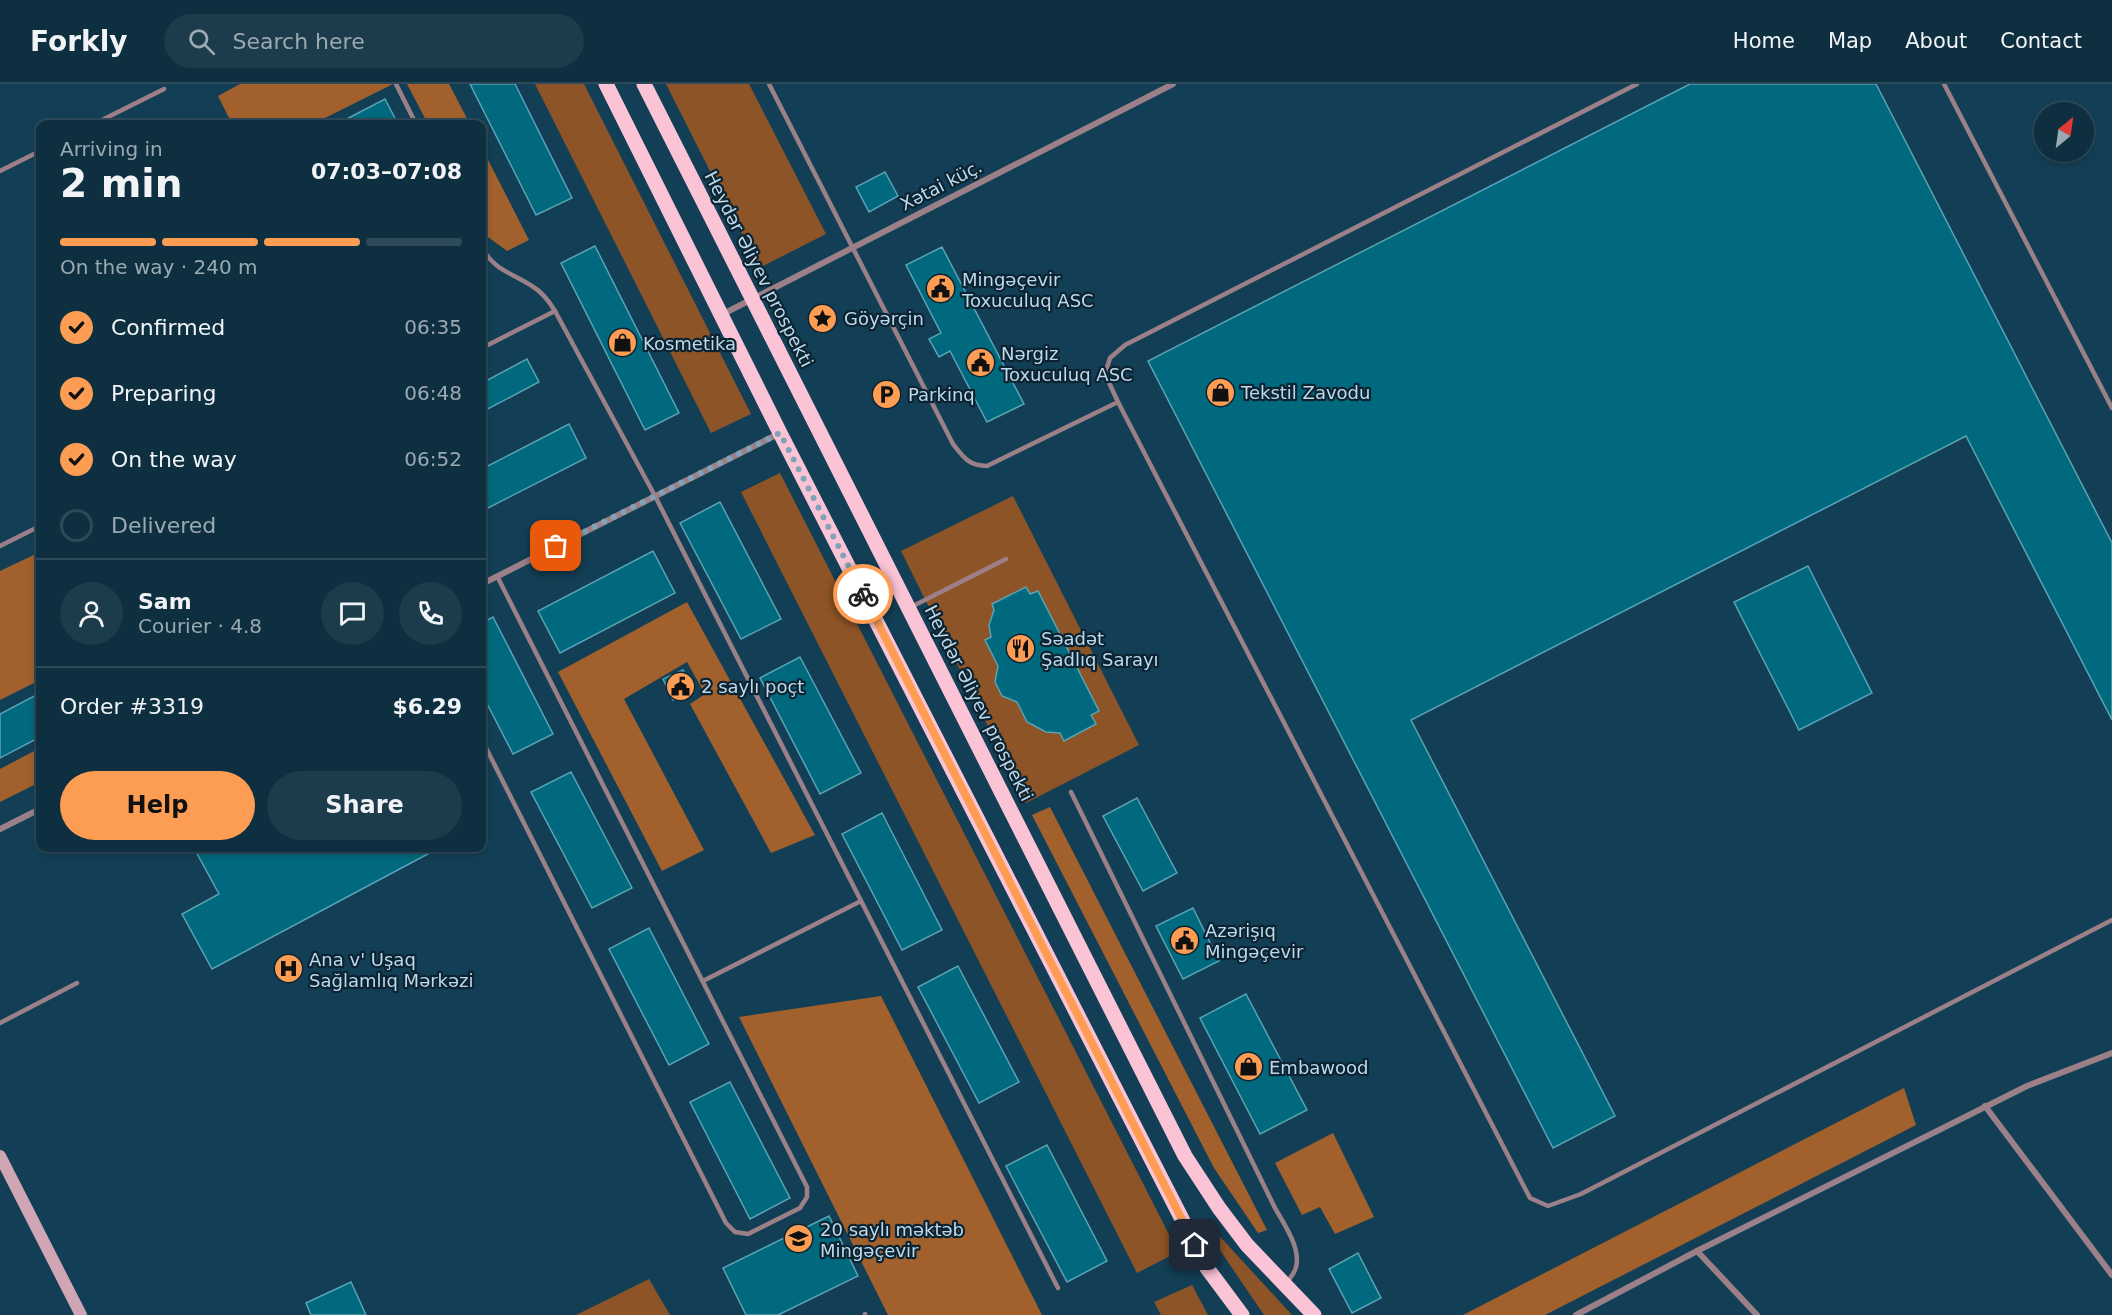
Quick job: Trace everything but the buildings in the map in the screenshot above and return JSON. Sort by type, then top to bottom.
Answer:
[{"type":"main road","points":[[606,84],[723,314],[780,433],[1207,1268],[1242,1315]]},
{"type":"main road","name":"Heydər Əliyev prospekti","points":[[644,84],[1185,1156],[1219,1208],[1247,1245],[1314,1315]]},
{"type":"street","name":"Xətai küç.","points":[[723,314],[1173,84]]},
{"type":"street","points":[[486,582],[780,433]]},
{"type":"street","points":[[0,829],[36,811]]},
{"type":"street","points":[[1576,1315],[1697,1251],[2027,1086],[2112,1053]]},
{"type":"street","points":[[1985,1107],[2112,1275]]},
{"type":"street","points":[[0,1156],[81,1315]]},
{"type":"street","points":[[1697,1251],[1757,1315]]},
{"type":"lane","points":[[396,84],[414,120]]},
{"type":"lane","points":[[769,84],[953,444],[962,456],[975,466],[987,466],[1118,402]]},
{"type":"lane","points":[[1638,84],[1125,345],[1110,358],[1105,374],[1530,1198],[1548,1206],[1581,1194],[2112,920]]},
{"type":"lane","points":[[1944,84],[2112,408]]},
{"type":"lane","points":[[102,120],[164,89]]},
{"type":"lane","points":[[0,171],[36,153]]},
{"type":"lane","points":[[486,253],[502,271],[532,286],[546,298],[555,311],[655,496],[1058,1288]]},
{"type":"lane","points":[[486,346],[555,311]]},
{"type":"lane","points":[[0,546],[36,528]]},
{"type":"lane","points":[[909,608],[1006,559]]},
{"type":"lane","points":[[486,748],[726,1223],[735,1232],[748,1234],[800,1208],[807,1197],[807,1187],[497,576]]},
{"type":"lane","points":[[1071,792],[1288,1232],[1297,1255],[1296,1268],[1284,1286]]},
{"type":"lane","points":[[703,981],[861,901]]},
{"type":"lane","points":[[0,1023],[76,983]]},
{"type":"shaded area","points":[[240,84],[393,84],[321,120],[230,120],[218,96]]},
{"type":"shaded area","points":[[407,84],[449,84],[468,120],[426,120]]},
{"type":"shaded area","points":[[535,84],[584,84],[751,414],[711,433]]},
{"type":"shaded area","points":[[666,84],[749,84],[826,234],[759,268]]},
{"type":"shaded area","points":[[486,156],[529,240],[507,251],[486,233]]},
{"type":"shaded area","points":[[780,473],[1178,1252],[1137,1273],[741,492]]},
{"type":"shaded area","name":"Səadət Şadlıq Sarayı","points":[[1013,496],[1139,745],[1026,803],[901,551]]},
{"type":"shaded area","points":[[36,554],[36,682],[0,700],[0,571]]},
{"type":"shaded area","points":[[687,602],[815,835],[771,853],[690,704],[705,694],[687,662],[624,699],[704,850],[662,871],[558,672]]},
{"type":"shaded area","points":[[36,750],[36,784],[0,802],[0,769]]},
{"type":"shaded area","points":[[1050,807],[1267,1230],[1258,1233],[1214,1168],[1032,815]]},
{"type":"shaded area","points":[[881,996],[1042,1315],[888,1315],[739,1017]]},
{"type":"shaded area","points":[[1904,1088],[1916,1125],[1545,1315],[1463,1315]]},
{"type":"shaded area","points":[[1333,1133],[1374,1217],[1335,1234],[1320,1207],[1302,1215],[1275,1163]]},
{"type":"shaded area","points":[[1214,1230],[1292,1315],[1264,1315],[1207,1231]]},
{"type":"shaded area","points":[[649,1279],[670,1315],[576,1315]]},
{"type":"shaded area","points":[[1192,1285],[1208,1315],[1161,1315],[1154,1302]]},
{"type":"way so far","points":[[556,546],[780,433],[863,594]]},
{"type":"place","name":"Mingəçevir Toxuculuq ASC","points":[[941,289]]},
{"type":"place","name":"Göyərçin","points":[[823,318]]},
{"type":"place","name":"Kosmetika","points":[[622,343]]},
{"type":"place","name":"Nərgiz Toxuculuq ASC","points":[[980,363]]},
{"type":"place","name":"Tekstil Zavodu","points":[[1220,392]]},
{"type":"place","name":"Parkinq","points":[[887,394]]},
{"type":"place","name":"Səadət Şadlıq Sarayı","points":[[1020,648]]},
{"type":"place","name":"2 saylı poçt","points":[[680,686]]},
{"type":"place","name":"Azərişıq Mingəçevir","points":[[1184,940]]},
{"type":"place","name":"Ana v' Uşaq Sağlamlıq Mərkəzi","points":[[288,969]]},
{"type":"place","name":"Embawood","points":[[1248,1067]]},
{"type":"place","name":"20 saylı məktəb Mingəçevir","points":[[799,1239]]},
{"type":"route","points":[[863,594],[1195,1245]]}]
